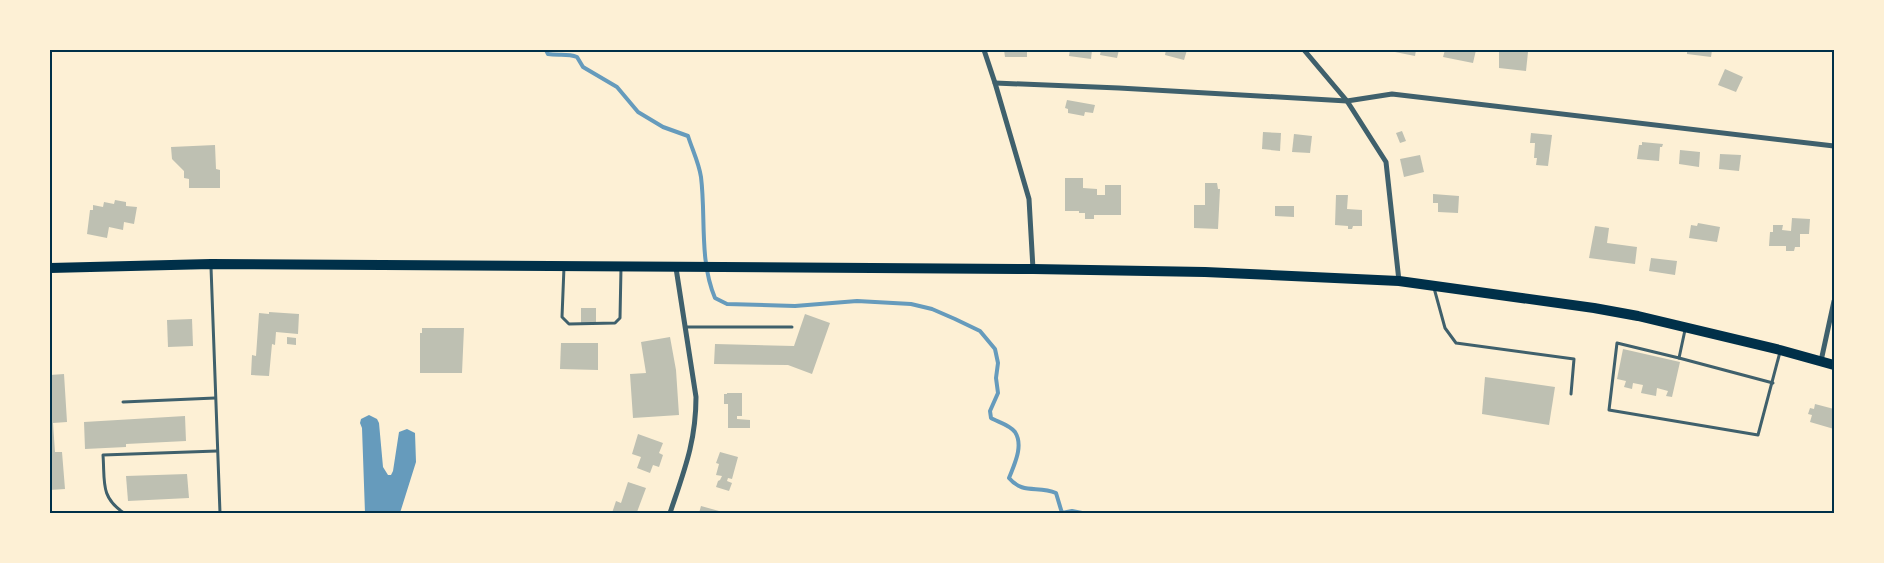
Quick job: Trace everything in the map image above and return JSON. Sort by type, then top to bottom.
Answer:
[{"type":"highway","points":[[50,268],[297,264],[1033,269],[1206,272],[1399,281],[1594,308],[1686,327],[1780,350],[1834,366]]},
{"type":"street","points":[[984,50],[1029,199],[1033,269]]},
{"type":"street","points":[[1304,50],[1347,101],[1386,162],[1399,281]]},
{"type":"street","points":[[995,84],[1119,88],[1347,101],[1392,94],[1834,146]]},
{"type":"street","points":[[670,513],[686,467],[695,427],[696,397],[676,268]]},
{"type":"street","points":[[1821,361],[1834,301]]},
{"type":"lane","points":[[211,264],[220,513]]},
{"type":"lane","points":[[564,266],[562,317],[569,324],[615,324],[620,318],[622,267]]},
{"type":"lane","points":[[1434,285],[1445,328],[1456,342],[1574,359],[1571,394]]},
{"type":"lane","points":[[686,327],[792,327]]},
{"type":"lane","points":[[1678,358],[1686,327]]},
{"type":"lane","points":[[1773,383],[1618,344],[1608,410],[1758,435],[1773,383],[1780,350]]},
{"type":"lane","points":[[124,402],[215,398]]},
{"type":"lane","points":[[124,513],[112,505],[106,494],[103,456],[217,451]]},
{"type":"water","points":[[369,415],[377,419],[379,423],[383,467],[388,475],[391,475],[393,471],[399,432],[407,429],[415,433],[416,462],[400,513],[365,513],[362,428],[360,423],[361,419]]},
{"type":"building","points":[[1004,50],[1027,50],[1027,57],[1005,57]]},
{"type":"building","points":[[1070,50],[1092,50],[1091,59],[1069,56]]},
{"type":"building","points":[[1101,50],[1119,50],[1117,58],[1100,55]]},
{"type":"building","points":[[1166,50],[1187,50],[1184,60],[1165,55]]},
{"type":"building","points":[[1385,50],[1416,50],[1415,56]]},
{"type":"building","points":[[1445,50],[1476,50],[1473,63],[1443,57]]},
{"type":"building","points":[[1499,50],[1528,52],[1526,71],[1499,68]]},
{"type":"building","points":[[1687,50],[1712,50],[1711,57],[1687,54]]},
{"type":"building","points":[[1725,69],[1743,77],[1736,92],[1718,85]]},
{"type":"building","points":[[1067,100],[1095,105],[1093,113],[1085,112],[1084,116],[1068,113],[1068,109],[1065,108]]},
{"type":"building","points":[[1402,131],[1406,141],[1400,143],[1396,133]]},
{"type":"building","points":[[1263,132],[1281,133],[1280,151],[1262,149]]},
{"type":"building","points":[[1531,133],[1552,135],[1548,166],[1536,165],[1537,158],[1534,158],[1535,143],[1530,143]]},
{"type":"building","points":[[1294,134],[1312,136],[1310,153],[1292,152]]},
{"type":"building","points":[[1642,142],[1663,144],[1660,147],[1659,161],[1637,159],[1639,145],[1642,145]]},
{"type":"building","points":[[215,145],[216,169],[220,170],[220,188],[189,188],[189,179],[184,178],[184,171],[172,159],[171,147]]},
{"type":"building","points":[[1680,150],[1700,152],[1699,167],[1679,164]]},
{"type":"building","points":[[1720,154],[1741,155],[1739,171],[1719,169]]},
{"type":"building","points":[[1420,155],[1424,172],[1404,177],[1400,159]]},
{"type":"building","points":[[1065,178],[1083,178],[1083,188],[1097,189],[1097,195],[1105,195],[1105,185],[1121,185],[1121,215],[1094,215],[1094,219],[1085,219],[1085,213],[1065,211]]},
{"type":"building","points":[[1205,183],[1217,183],[1218,189],[1220,189],[1218,229],[1194,228],[1194,205],[1205,205]]},
{"type":"building","points":[[1433,194],[1459,196],[1458,213],[1438,212],[1438,203],[1433,203]]},
{"type":"building","points":[[1336,195],[1348,195],[1347,209],[1362,210],[1362,226],[1353,226],[1352,229],[1348,229],[1348,226],[1335,225]]},
{"type":"building","points":[[115,200],[126,202],[126,206],[137,207],[134,224],[124,222],[123,230],[109,227],[107,238],[87,234],[90,210],[93,210],[93,205],[103,207],[104,202],[114,204]]},
{"type":"building","points":[[1275,206],[1294,206],[1294,217],[1275,216]]},
{"type":"building","points":[[1792,218],[1810,219],[1809,234],[1800,234],[1800,247],[1795,247],[1794,251],[1786,251],[1786,246],[1769,246],[1770,232],[1773,232],[1773,225],[1783,225],[1782,230],[1791,231]]},
{"type":"building","points":[[1698,223],[1720,227],[1717,242],[1689,238],[1691,225],[1697,226]]},
{"type":"building","points":[[1595,226],[1609,228],[1607,243],[1637,247],[1635,264],[1589,258]]},
{"type":"building","points":[[1651,258],[1677,261],[1675,275],[1649,271]]},
{"type":"building","points":[[581,308],[596,308],[596,323],[581,323]]},
{"type":"building","points":[[269,312],[299,314],[298,334],[276,332],[275,345],[272,344],[269,376],[251,375],[252,355],[256,356],[259,313],[269,314]]},
{"type":"building","points":[[805,314],[830,323],[812,374],[788,365],[714,364],[715,344],[794,346]]},
{"type":"building","points":[[192,319],[193,346],[168,347],[167,320]]},
{"type":"building","points":[[422,328],[464,328],[462,373],[420,373],[420,333],[422,333]]},
{"type":"building","points":[[287,337],[296,338],[296,345],[287,344]]},
{"type":"building","points":[[670,337],[676,370],[679,415],[633,418],[630,374],[646,373],[641,342]]},
{"type":"building","points":[[561,343],[598,343],[598,370],[560,369]]},
{"type":"building","points":[[1623,349],[1680,362],[1672,397],[1666,396],[1668,391],[1657,388],[1656,396],[1641,393],[1643,385],[1633,383],[1632,389],[1624,387],[1626,381],[1617,379]]},
{"type":"building","points":[[64,374],[67,422],[53,423],[55,452],[62,452],[65,489],[50,490],[50,375]]},
{"type":"building","points":[[1485,377],[1555,387],[1549,425],[1482,414]]},
{"type":"building","points":[[742,393],[742,416],[737,416],[737,419],[750,420],[750,428],[728,428],[728,404],[724,404],[724,394]]},
{"type":"building","points":[[1815,404],[1834,409],[1834,429],[1810,422],[1812,415],[1808,414],[1810,408],[1814,409]]},
{"type":"building","points":[[185,416],[186,441],[126,444],[126,447],[85,449],[84,422]]},
{"type":"building","points":[[638,434],[663,443],[659,453],[663,455],[659,467],[653,465],[650,473],[637,468],[641,457],[632,454]]},
{"type":"building","points":[[720,452],[738,457],[732,479],[728,478],[727,481],[732,483],[729,491],[716,487],[722,476],[716,475],[719,464],[716,463]]},
{"type":"building","points":[[187,474],[189,498],[128,501],[126,476]]},
{"type":"building","points":[[628,482],[646,488],[637,512],[612,513],[616,501],[621,503]]},
{"type":"building","points":[[701,506],[719,511],[718,513],[699,513]]},
{"type":"waterway","points":[[546,50],[548,54],[577,57],[583,67],[617,87],[638,112],[663,127],[688,136],[701,177],[705,254],[710,284],[715,298],[727,304],[795,306],[857,301],[911,304],[932,309],[980,331],[995,349],[998,363],[996,378],[998,393],[990,411],[991,418],[1010,427],[1018,437],[1017,455],[1009,478],[1014,483],[1025,488],[1056,493],[1062,513],[1072,511],[1082,513]]}]
